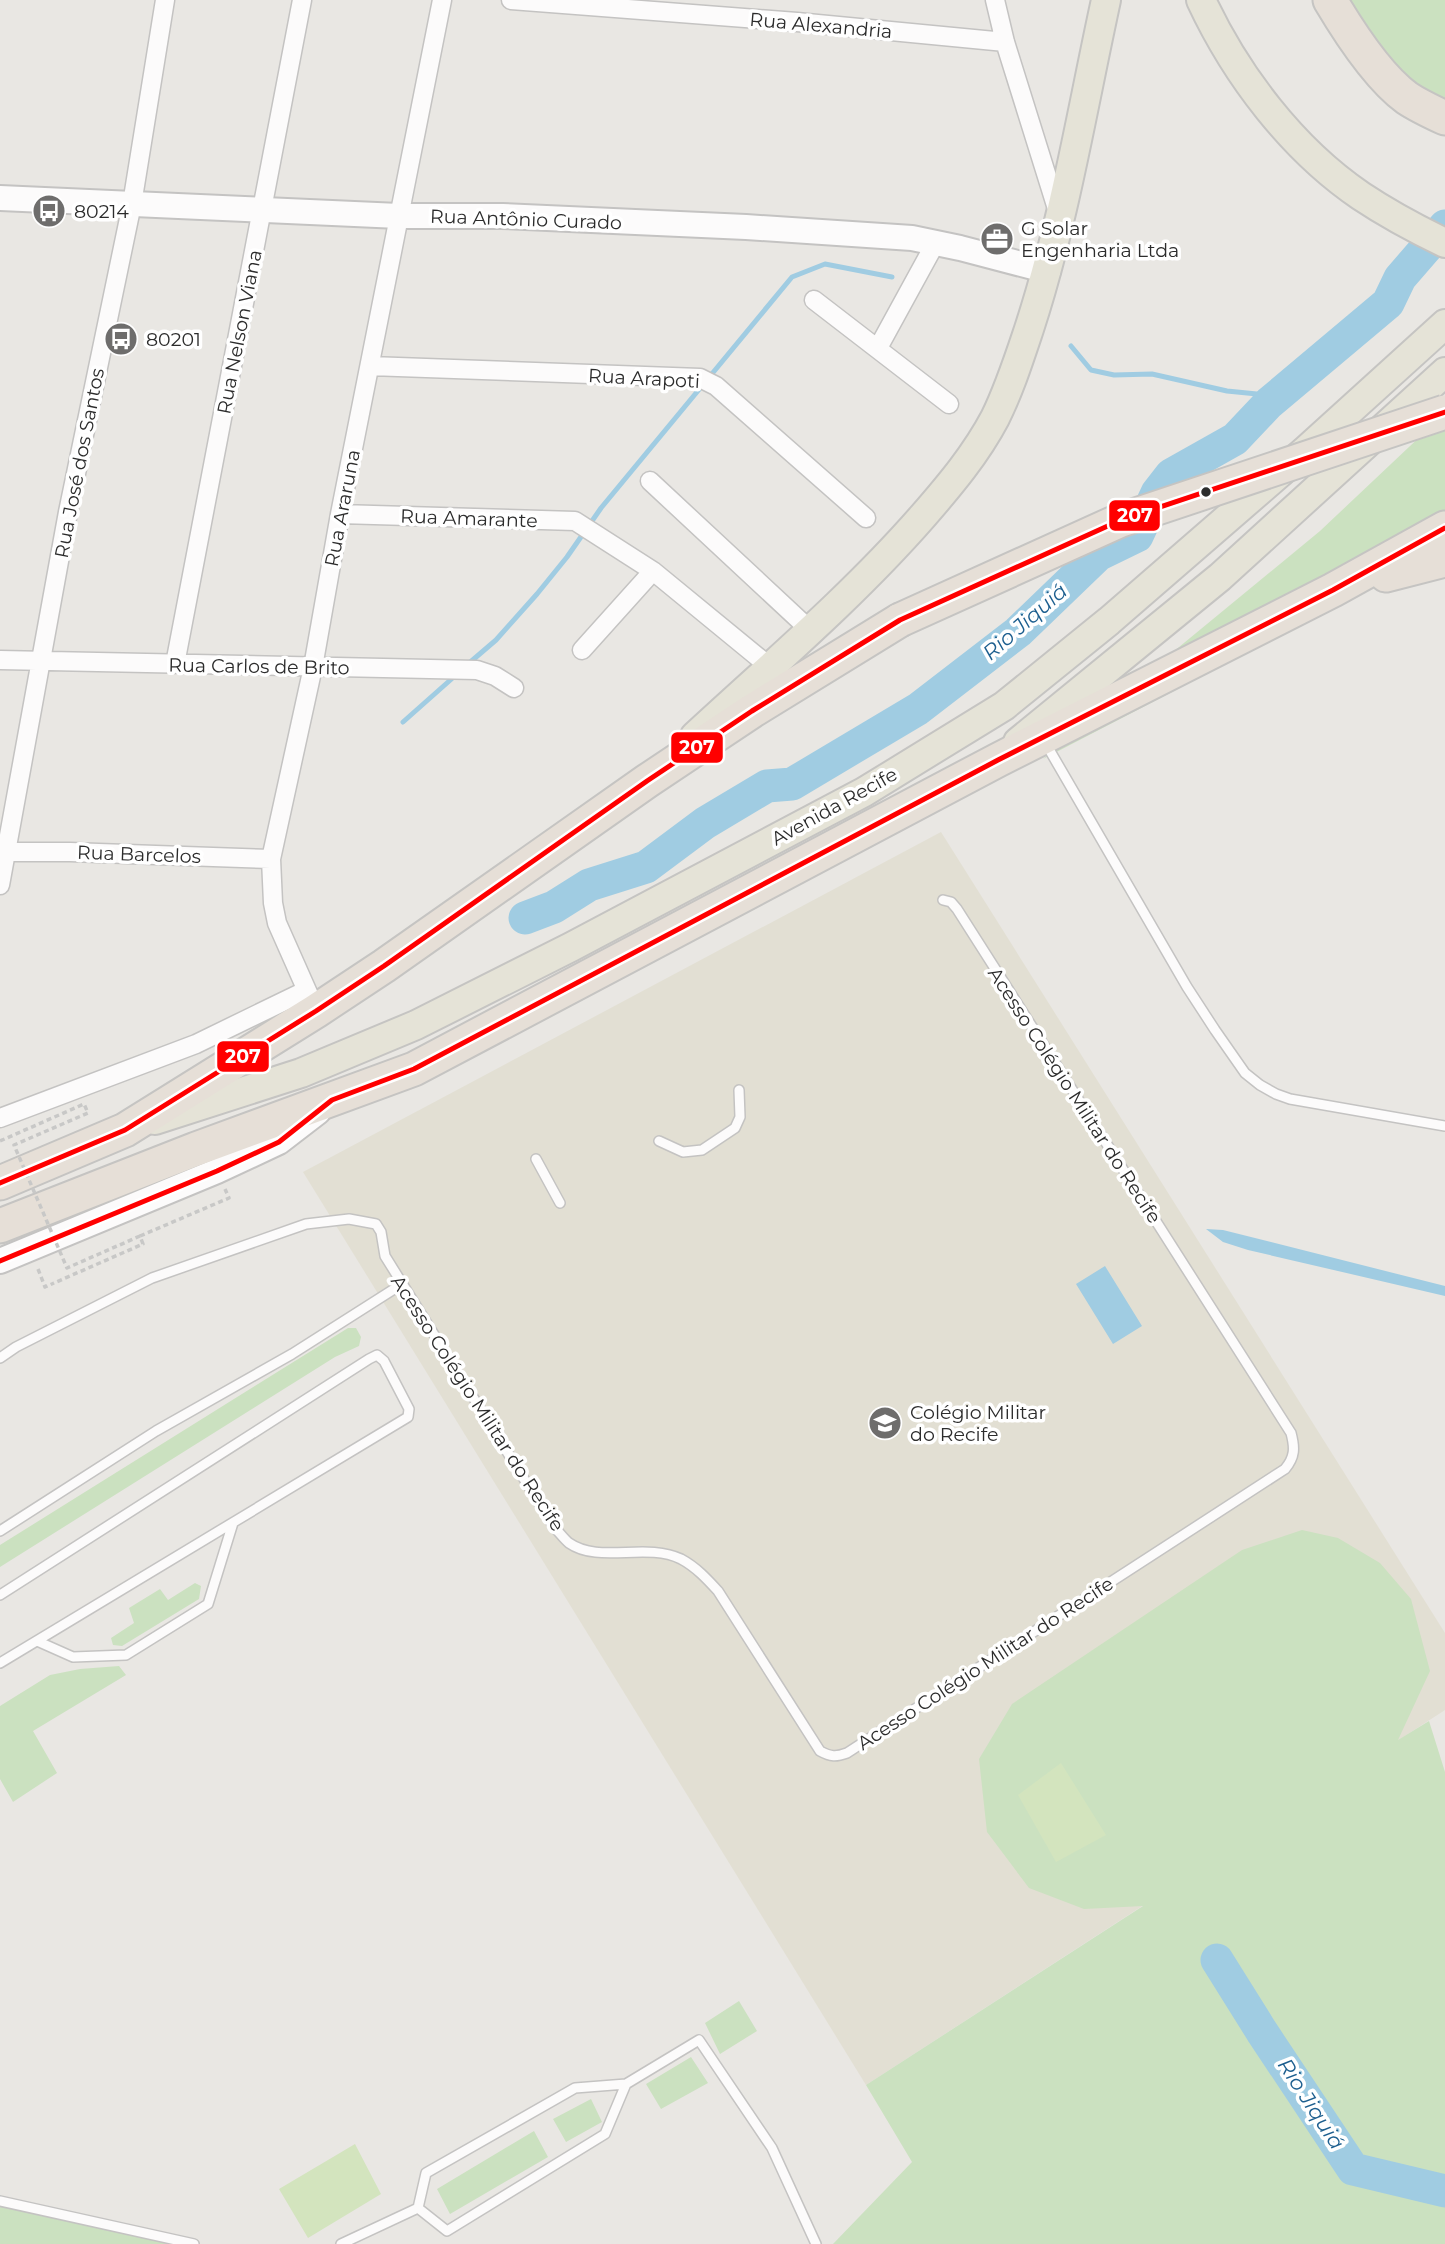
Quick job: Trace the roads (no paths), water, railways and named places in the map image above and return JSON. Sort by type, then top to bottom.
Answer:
[{"type":"highway","points":[[1330,0],[1363,50],[1389,80],[1405,96],[1445,118]]},
{"type":"highway","points":[[0,1183],[125,1130],[311,1001],[384,966],[647,780],[752,711],[900,620],[1121,520],[1445,412]]},
{"type":"highway","points":[[0,1226],[195,1149],[414,1069],[998,760],[1333,590],[1445,528]]},
{"type":"highway","points":[[1333,590],[1445,560]]},
{"type":"main road","points":[[647,780],[895,549],[973,455],[995,418],[1013,377],[1048,271],[1106,0]]},
{"type":"main road","points":[[1201,0],[1216,32],[1249,82],[1286,128],[1325,167],[1360,195],[1414,228],[1445,243]]},
{"type":"main road","name":"Avenida Recife","points":[[125,1130],[301,1073],[416,1025],[571,947],[864,792],[1004,706],[1109,621],[1305,451],[1445,324]]},
{"type":"main road","points":[[998,760],[1036,725],[1220,577],[1445,372]]},
{"type":"street","name":"Rua José dos Santos","points":[[0,886],[71,499],[132,204],[165,0]]},
{"type":"street","name":"Rua Nelson Viana","points":[[175,664],[302,0]]},
{"type":"street","name":"Rua Araruna","points":[[311,1001],[278,923],[273,903],[271,859],[313,667],[340,514],[442,0]]},
{"type":"street","name":"Rua Alexandria","points":[[511,0],[797,22],[1005,42]]},
{"type":"street","points":[[995,0],[1005,42],[1059,218]]},
{"type":"street","name":"Rua Antônio Curado","points":[[0,198],[399,216],[502,216],[912,238],[1048,271]]},
{"type":"street","points":[[878,348],[936,242]]},
{"type":"street","points":[[814,300],[949,404]]},
{"type":"street","name":"Rua Arapoti","points":[[370,366],[708,382],[866,518]]},
{"type":"street","points":[[650,481],[810,629]]},
{"type":"street","name":"Rua Amarante","points":[[340,514],[575,521],[653,570],[770,667]]},
{"type":"street","points":[[582,650],[653,570]]},
{"type":"street","name":"Rua Carlos de Brito","points":[[0,660],[477,670],[495,676],[514,688]]},
{"type":"street","name":"Rua Barcelos","points":[[6,852],[271,859]]},
{"type":"street","points":[[0,1118],[311,1001]]},
{"type":"street","points":[[0,1261],[205,1176],[279,1142],[332,1100]]},
{"type":"lane","points":[[1043,739],[1187,987],[1245,1073],[1276,1094],[1290,1098],[1445,1126]]},
{"type":"lane","name":"Acesso Colégio Militar do Recife","points":[[0,1358],[16,1347],[152,1278],[306,1224],[349,1219],[376,1224],[381,1232],[385,1256],[554,1527],[570,1544],[586,1549],[604,1553],[641,1550],[661,1553],[680,1558],[700,1572],[718,1591],[820,1751],[837,1757],[1285,1469],[1293,1459],[1295,1446],[1291,1433],[957,909],[951,902],[943,900]]},
{"type":"lane","points":[[659,1142],[689,1153],[702,1150],[735,1128],[740,1117],[739,1090]]},
{"type":"lane","points":[[536,1159],[560,1203]]},
{"type":"lane","points":[[0,1531],[156,1431],[292,1354],[402,1284]]},
{"type":"lane","points":[[0,1595],[377,1355],[384,1362],[409,1409],[408,1417],[0,1663]]},
{"type":"lane","points":[[37,1641],[73,1657],[126,1655],[208,1604],[233,1523]]},
{"type":"lane","points":[[418,2208],[426,2173],[575,2088],[626,2084],[699,2040],[772,2148],[816,2244]]},
{"type":"lane","points":[[418,2208],[447,2231],[605,2134],[626,2084]]},
{"type":"lane","points":[[0,2201],[194,2244]]},
{"type":"lane","points":[[341,2244],[418,2208]]},
{"type":"water","points":[[1206,1229],[1223,1230],[1445,1286],[1445,1296],[1248,1250],[1223,1242]]},
{"type":"water","points":[[1105,1266],[1142,1326],[1113,1344],[1076,1284]]},
{"type":"waterway","name":"Rio Jiquiá","points":[[525,918],[554,907],[589,885],[646,867],[705,823],[767,786],[792,784],[918,709],[1018,632],[1098,555],[1137,536],[1157,493],[1171,475],[1235,439],[1269,403],[1388,303],[1400,278],[1445,226]]},
{"type":"waterway","points":[[468,664],[496,640],[537,594],[601,508],[792,277],[825,264],[892,277]]},
{"type":"waterway","points":[[1071,346],[1091,370],[1114,375],[1152,374],[1227,391],[1277,396]]},
{"type":"waterway","points":[[403,722],[456,675]]},
{"type":"waterway","name":"Rio Jiquiá","points":[[1217,1960],[1353,2169],[1445,2191]]},
{"type":"place","name":"80214","points":[[49,211]]},
{"type":"place","name":"G Solar Engenharia Ltda","points":[[997,239]]},
{"type":"place","name":"80201","points":[[121,339]]},
{"type":"place","name":"Colégio Militar do Recife","points":[[885,1423]]}]
